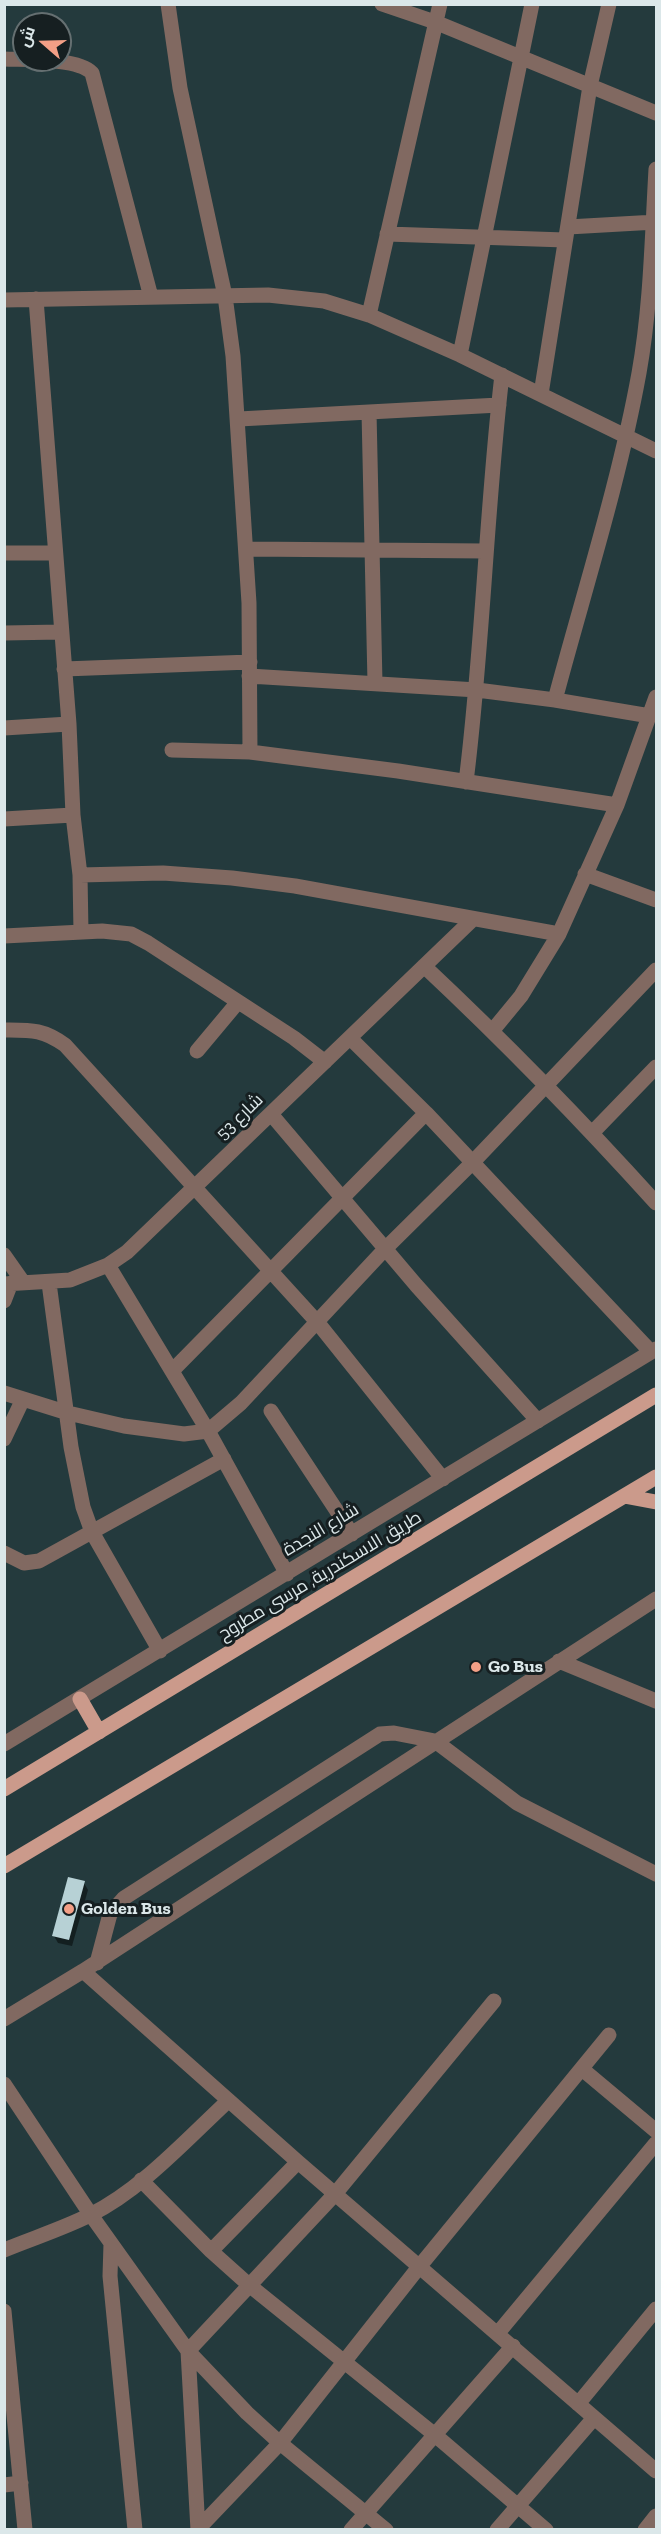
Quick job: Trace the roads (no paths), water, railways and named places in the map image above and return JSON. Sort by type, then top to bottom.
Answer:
[{"type":"main road","name":"طريق الاسكندرية, مرسى مطروح","points":[[4,1789],[657,1395]]},
{"type":"main road","points":[[4,1866],[657,1477]]},
{"type":"main road","points":[[624,1496],[657,1502]]},
{"type":"main road","points":[[80,1699],[99,1732]]},
{"type":"street","points":[[168,4],[180,88],[225,296],[238,419],[247,549],[250,752]]},
{"type":"street","points":[[382,4],[435,22],[657,112]]},
{"type":"street","points":[[369,315],[440,4]]},
{"type":"street","points":[[460,356],[532,4]]},
{"type":"street","points":[[541,394],[590,86],[609,4]]},
{"type":"street","points":[[4,59],[75,64],[88,68],[92,73],[151,297]]},
{"type":"street","points":[[555,700],[626,436],[639,372],[655,222],[657,169]]},
{"type":"street","points":[[387,234],[485,237],[567,234],[655,222]]},
{"type":"street","points":[[4,300],[297,296],[344,306],[502,375],[657,451]]},
{"type":"street","points":[[36,300],[69,724],[73,815],[80,876],[81,932]]},
{"type":"street","points":[[466,782],[477,690],[485,551],[502,375]]},
{"type":"street","points":[[238,419],[498,405]]},
{"type":"street","points":[[369,412],[375,682]]},
{"type":"street","points":[[247,549],[485,551]]},
{"type":"street","points":[[4,553],[55,553]]},
{"type":"street","points":[[4,633],[61,632]]},
{"type":"street","points":[[64,669],[250,669],[477,690],[650,716]]},
{"type":"street","points":[[493,1030],[521,996],[560,934],[585,874],[650,735],[650,716],[657,697]]},
{"type":"street","points":[[4,729],[69,724]]},
{"type":"street","points":[[172,750],[250,752],[617,805]]},
{"type":"street","points":[[4,819],[73,815]]},
{"type":"street","points":[[80,876],[163,873],[232,878],[295,886],[560,934]]},
{"type":"street","points":[[585,874],[657,900]]},
{"type":"street","name":"شارع 53","points":[[13,1283],[50,1282],[80,1277],[108,1265],[127,1252],[473,919]]},
{"type":"street","points":[[4,936],[102,931],[131,934],[148,942],[325,1062]]},
{"type":"street","points":[[424,966],[493,1030],[593,1132],[657,1203]]},
{"type":"street","points":[[4,1394],[68,1413],[155,1431],[184,1434],[208,1431],[241,1403],[385,1249],[472,1163],[657,970]]},
{"type":"street","points":[[197,1051],[238,1002]]},
{"type":"street","points":[[4,1030],[37,1030],[51,1034],[65,1045],[318,1323],[443,1479]]},
{"type":"street","points":[[350,1038],[426,1113],[654,1351]]},
{"type":"street","points":[[593,1132],[657,1067]]},
{"type":"street","points":[[172,1371],[426,1113]]},
{"type":"street","points":[[271,1114],[385,1249],[538,1420]]},
{"type":"street","points":[[4,1255],[13,1283],[4,1301]]},
{"type":"street","points":[[108,1265],[208,1431],[287,1574]]},
{"type":"street","points":[[50,1282],[76,1479],[92,1532],[160,1651]]},
{"type":"street","name":"شارع النجدة","points":[[4,1744],[654,1351]]},
{"type":"street","points":[[4,1439],[23,1399]]},
{"type":"street","points":[[271,1411],[352,1534]]},
{"type":"street","points":[[4,1553],[30,1564],[224,1459]]},
{"type":"street","points":[[4,2019],[97,1963],[435,1741],[657,1599]]},
{"type":"street","points":[[559,1662],[657,1701]]},
{"type":"street","points":[[97,1963],[110,1914],[117,1904],[375,1736],[394,1733],[435,1741],[517,1803],[657,1874]]},
{"type":"street","points":[[83,1971],[298,2162],[657,2471]]},
{"type":"street","points":[[198,2529],[188,2351],[335,2194],[494,2001]]},
{"type":"street","points":[[198,2529],[280,2443],[419,2267],[609,2036]]},
{"type":"street","points":[[582,2069],[657,2131]]},
{"type":"street","points":[[4,2085],[111,2244],[188,2351],[247,2413],[280,2443],[386,2529]]},
{"type":"street","points":[[4,2250],[91,2215],[141,2180],[228,2101]]},
{"type":"street","points":[[498,2333],[657,2143]]},
{"type":"street","points":[[211,2251],[298,2162]]},
{"type":"street","points":[[141,2180],[211,2251],[249,2285],[435,2434],[546,2529]]},
{"type":"street","points":[[111,2244],[110,2276],[135,2529]]},
{"type":"street","points":[[578,2404],[657,2309]]},
{"type":"street","points":[[4,2311],[25,2529]]},
{"type":"street","points":[[351,2529],[513,2346]]},
{"type":"street","points":[[497,2529],[594,2418]]},
{"type":"street","points":[[4,2449],[19,2464]]},
{"type":"street","points":[[4,2485],[21,2483]]},
{"type":"street","points":[[645,2529],[657,2516]]},
{"type":"place","name":"Go Bus","points":[[476,1667]]},
{"type":"place","name":"Golden Bus","points":[[69,1909]]}]
